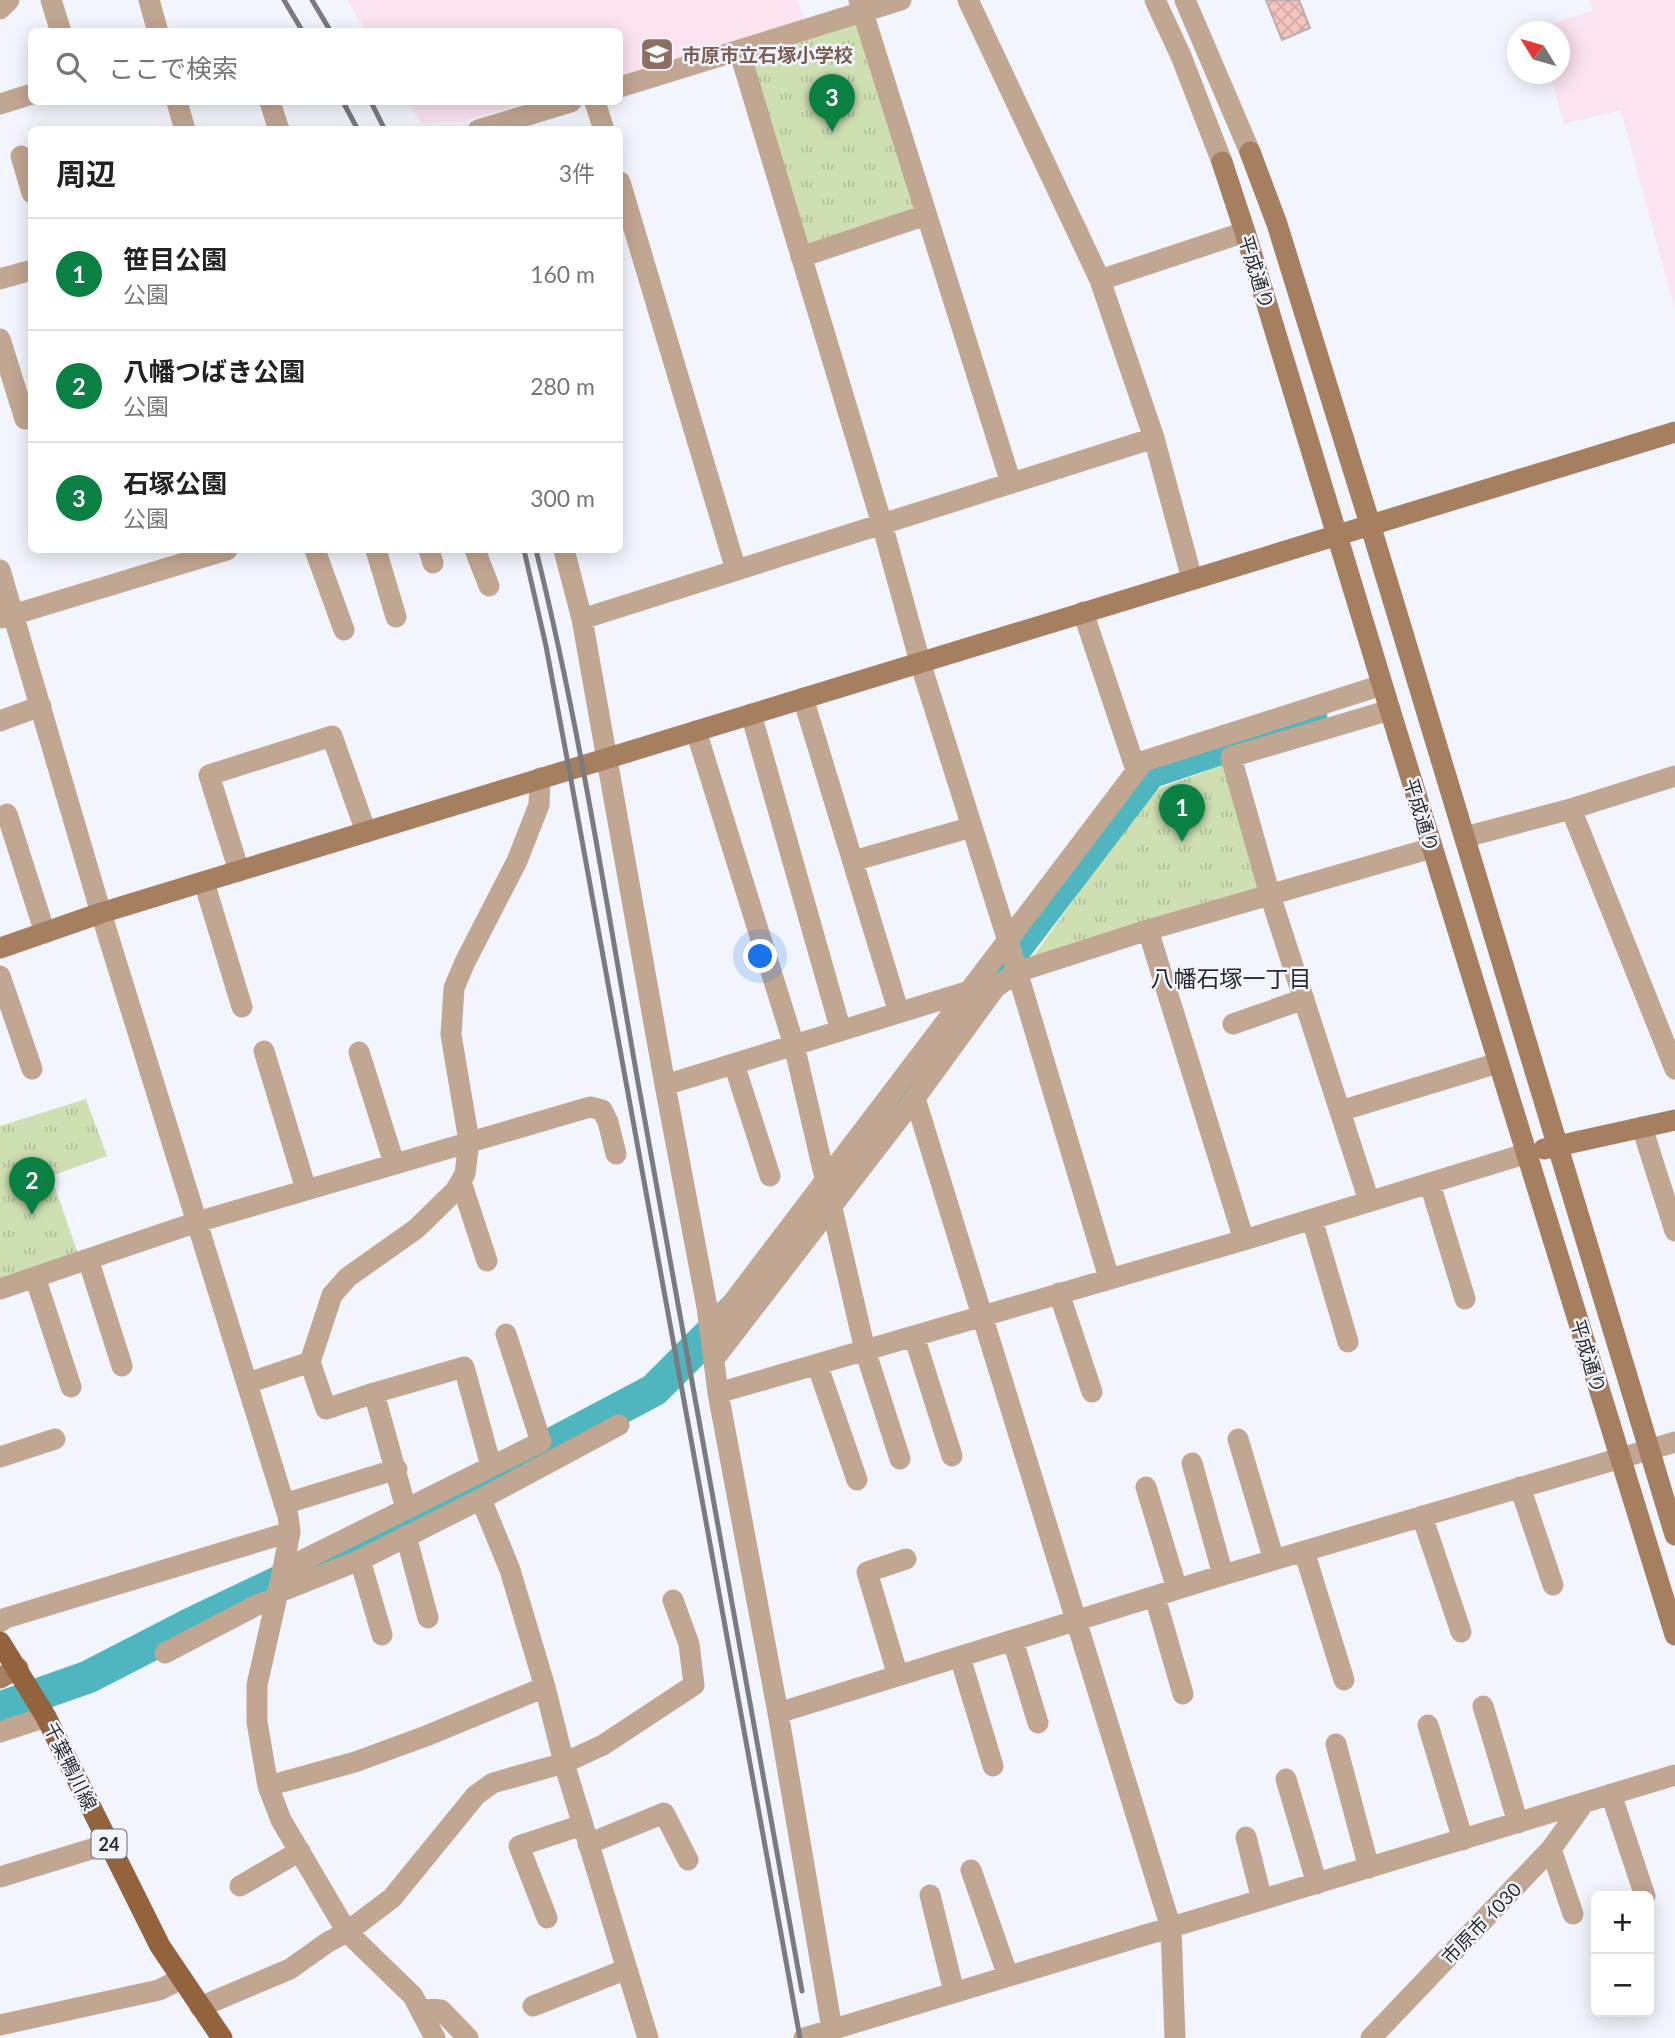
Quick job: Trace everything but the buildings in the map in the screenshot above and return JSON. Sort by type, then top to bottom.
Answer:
[{"type":"main road","name":"千葉鴨川線","points":[[0,1642],[9,1673],[40,1706],[160,1947],[222,2038]]},
{"type":"street","points":[[0,9],[9,0]]},
{"type":"street","points":[[51,0],[60,28]]},
{"type":"street","points":[[149,0],[157,28]]},
{"type":"street","points":[[623,86],[739,50],[860,6],[901,0]]},
{"type":"street","points":[[968,0],[1100,280],[1154,438],[1192,579]]},
{"type":"street","name":"平成通り","points":[[1155,0],[1181,56],[1222,162],[1245,233],[1675,1634]]},
{"type":"street","name":"平成通り","points":[[1185,0],[1250,152],[1281,237],[1675,1535]]},
{"type":"street","points":[[860,6],[1011,483]]},
{"type":"street","points":[[739,50],[882,524],[920,662],[1008,941],[1109,1278]]},
{"type":"street","points":[[0,104],[28,95]]},
{"type":"street","points":[[178,105],[184,126]]},
{"type":"street","points":[[271,105],[278,126]]},
{"type":"street","points":[[491,126],[561,105]]},
{"type":"street","points":[[596,105],[603,126]]},
{"type":"street","points":[[22,156],[28,178]]},
{"type":"street","points":[[623,192],[736,570]]},
{"type":"street","points":[[802,257],[926,215]]},
{"type":"street","points":[[1100,280],[1245,233]]},
{"type":"street","points":[[0,279],[28,271]]},
{"type":"street","points":[[0,339],[25,419]]},
{"type":"street","points":[[0,948],[101,913],[1675,432]]},
{"type":"street","points":[[582,619],[1154,438]]},
{"type":"street","points":[[7,617],[167,558],[204,553]]},
{"type":"street","points":[[316,553],[344,630]]},
{"type":"street","points":[[377,553],[396,617]]},
{"type":"street","points":[[476,553],[489,586]]},
{"type":"street","points":[[565,553],[582,619],[605,758],[711,1331],[718,1393],[778,1713],[832,2029]]},
{"type":"street","points":[[0,570],[7,617],[41,706],[101,913],[284,1504],[290,1532],[257,1685],[257,1722],[268,1786],[281,1820],[347,1932],[413,1997],[435,2038]]},
{"type":"street","points":[[1083,612],[1136,770]]},
{"type":"street","points":[[711,1331],[1144,761],[1382,685]]},
{"type":"street","points":[[803,698],[899,1013]]},
{"type":"street","points":[[0,721],[41,706]]},
{"type":"street","points":[[1369,1202],[1270,895],[1231,757],[1390,710]]},
{"type":"street","points":[[751,714],[841,1031]]},
{"type":"street","points":[[696,731],[794,1045],[865,1350],[900,1459]]},
{"type":"street","points":[[239,871],[209,775],[332,736],[366,832]]},
{"type":"street","points":[[1465,837],[1571,809],[1675,776]]},
{"type":"street","points":[[491,1466],[464,1367],[326,1409],[310,1362],[332,1295],[348,1277],[415,1229],[455,1191],[465,1174],[469,1141],[451,1035],[454,988],[517,861],[539,806],[540,778]]},
{"type":"street","points":[[1571,809],[1675,1069]]},
{"type":"street","points":[[7,814],[45,933]]},
{"type":"street","points":[[853,861],[972,827]]},
{"type":"street","points":[[713,1359],[915,1098],[995,988],[1017,972],[1148,930],[1432,848]]},
{"type":"street","points":[[204,882],[242,1007]]},
{"type":"street","points":[[1148,930],[1244,1240]]},
{"type":"street","points":[[0,976],[32,1069]]},
{"type":"street","points":[[665,1085],[966,992]]},
{"type":"street","points":[[1233,1024],[1304,999]]},
{"type":"street","points":[[264,1051],[306,1189]]},
{"type":"street","points":[[359,1052],[394,1163]]},
{"type":"street","points":[[1340,1111],[1498,1063]]},
{"type":"street","points":[[734,1064],[770,1176]]},
{"type":"street","points":[[915,1098],[1171,1928],[1175,2038]]},
{"type":"street","points":[[0,1289],[197,1222],[590,1107],[602,1110],[616,1154]]},
{"type":"street","points":[[718,1393],[1244,1240],[1528,1153],[1675,1120]]},
{"type":"street","points":[[1642,1127],[1675,1231]]},
{"type":"street","points":[[461,1182],[487,1261]]},
{"type":"street","points":[[1430,1184],[1465,1299]]},
{"type":"street","points":[[1312,1219],[1348,1342]]},
{"type":"street","points":[[88,1259],[122,1366]]},
{"type":"street","points":[[35,1277],[71,1387]]},
{"type":"street","points":[[1059,1293],[1092,1392]]},
{"type":"street","points":[[165,1653],[259,1604],[280,1584],[406,1509],[541,1442],[506,1334]]},
{"type":"street","points":[[914,1336],[952,1456]]},
{"type":"street","points":[[248,1383],[310,1362]]},
{"type":"street","points":[[817,1364],[857,1480]]},
{"type":"street","points":[[374,1393],[406,1509]]},
{"type":"street","points":[[280,1584],[360,1560],[619,1425]]},
{"type":"street","points":[[0,1457],[55,1439]]},
{"type":"street","points":[[1238,1439],[1274,1560]]},
{"type":"street","points":[[778,1713],[1223,1575],[1675,1442]]},
{"type":"street","points":[[1192,1463],[1223,1575]]},
{"type":"street","points":[[284,1504],[397,1469]]},
{"type":"street","points":[[1146,1487],[1177,1589]]},
{"type":"street","points":[[1520,1487],[1553,1585]]},
{"type":"street","points":[[481,1499],[510,1570],[545,1687],[564,1763],[648,2038]]},
{"type":"street","points":[[1422,1516],[1461,1632]]},
{"type":"street","points":[[0,1622],[290,1532]]},
{"type":"street","points":[[406,1536],[428,1618]]},
{"type":"street","points":[[1304,1551],[1344,1680]]},
{"type":"street","points":[[898,1676],[867,1572],[906,1559]]},
{"type":"street","points":[[360,1560],[382,1635]]},
{"type":"street","points":[[1155,1597],[1183,1695]]},
{"type":"street","points":[[200,2007],[290,1969],[347,1932],[392,1898],[476,1795],[493,1783],[564,1763],[603,1745],[694,1685],[690,1644],[673,1600]]},
{"type":"street","points":[[1013,1641],[1038,1723]]},
{"type":"street","points":[[960,1657],[993,1766]]},
{"type":"street","points":[[268,1786],[355,1762],[545,1687]]},
{"type":"street","points":[[0,1732],[40,1706]]},
{"type":"street","points":[[1483,1706],[1518,1823]]},
{"type":"street","points":[[1428,1724],[1463,1840]]},
{"type":"street","points":[[1336,1744],[1369,1868]]},
{"type":"street","points":[[804,2038],[1675,1775]]},
{"type":"street","points":[[1286,1779],[1317,1884]]},
{"type":"street","points":[[1611,1794],[1643,1891]]},
{"type":"street","name":"市原市 ｲ030","points":[[1371,2038],[1551,1849],[1584,1803]]},
{"type":"street","points":[[547,1918],[519,1846],[585,1834],[664,1813],[688,1860]]},
{"type":"street","points":[[1246,1837],[1262,1900]]},
{"type":"street","points":[[0,1877],[108,1844]]},
{"type":"street","points":[[1551,1849],[1573,1914]]},
{"type":"street","points":[[240,1886],[299,1851]]},
{"type":"street","points":[[971,1870],[1008,1976]]},
{"type":"street","points":[[930,1895],[954,1992]]},
{"type":"street","points":[[533,2006],[626,1969]]},
{"type":"street","points":[[0,2025],[159,1990],[181,1979]]},
{"type":"street","points":[[419,2008],[441,2010],[468,2038]]},
{"type":"shaded area","name":"市原市立石塚小学校","points":[[347,0],[797,0],[805,22],[623,75],[623,28],[364,28]]},
{"type":"shaded area","points":[[1590,0],[1675,0],[1675,310],[1621,110],[1564,124],[1553,84],[1570,84],[1570,21],[1560,21],[1592,11]]},
{"type":"shaded area","points":[[410,105],[520,105],[464,121],[421,123]]},
{"type":"green space","points":[[859,18],[921,212],[805,251],[745,53]]},
{"type":"green space","points":[[1228,763],[1265,893],[1028,964],[1150,792]]},
{"type":"green space","points":[[86,1099],[107,1156],[51,1176],[78,1254],[0,1281],[0,1126]]},
{"type":"waterway","points":[[876,1131],[1150,772],[1311,718]]},
{"type":"waterway","points":[[0,1708],[88,1677],[191,1624],[413,1518],[654,1390],[734,1310]]},
{"type":"railway","points":[[284,0],[301,28]]},
{"type":"railway","points":[[312,0],[329,28]]},
{"type":"railway","points":[[345,105],[356,126]]},
{"type":"railway","points":[[372,105],[383,126]]},
{"type":"railway","points":[[525,553],[546,646],[569,769],[800,2038]]},
{"type":"railway","points":[[537,553],[567,686],[593,823],[802,1991]]},
{"type":"place","name":"市原市立石塚小学校","points":[[657,54]]},
{"type":"place","name":"石塚公園","points":[[832,132]]},
{"type":"place","name":"笹目公園","points":[[1182,842]]},
{"type":"place","name":"八幡つばき公園","points":[[32,1215]]},
{"type":"district","name":"八幡石塚一丁目","points":[[1231,978]]}]
